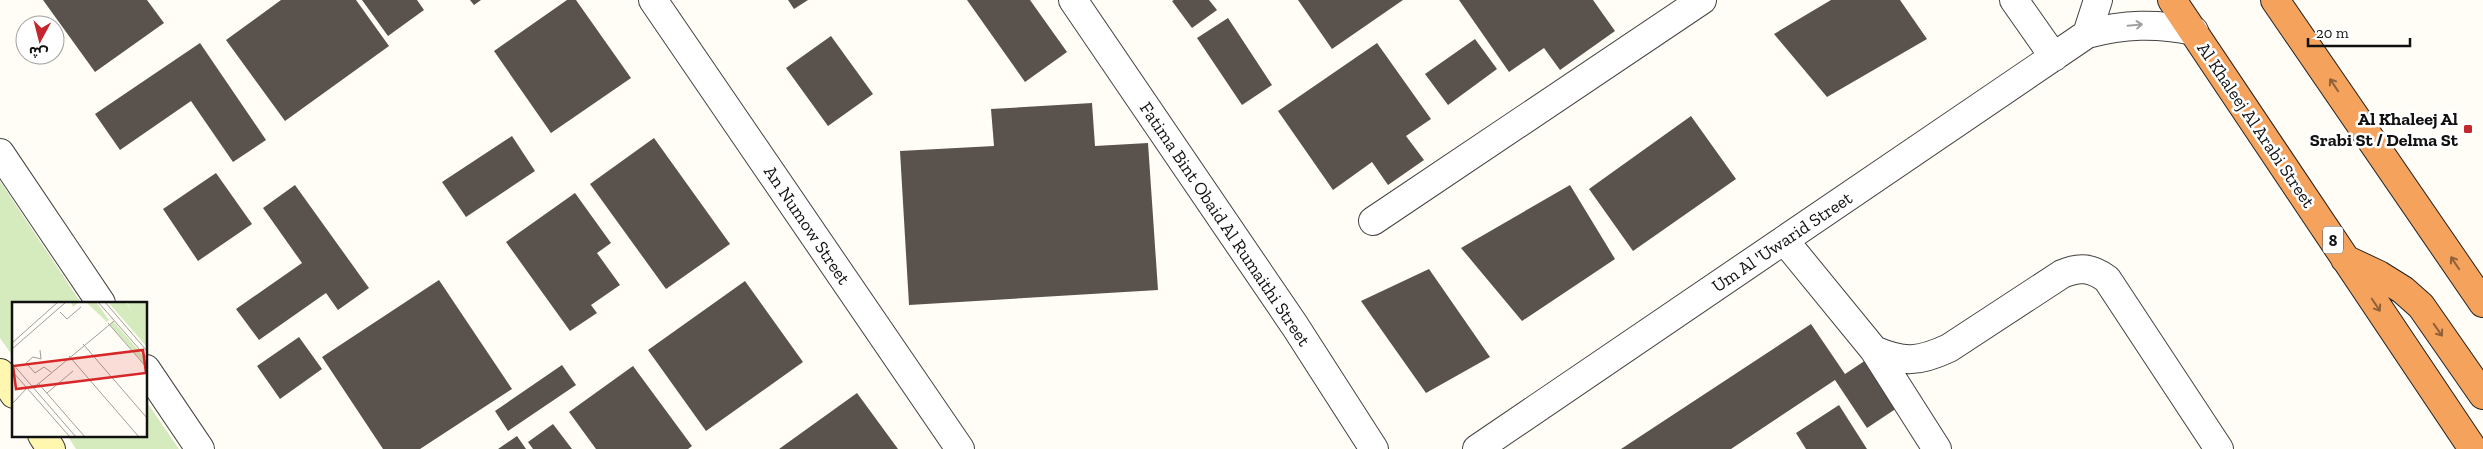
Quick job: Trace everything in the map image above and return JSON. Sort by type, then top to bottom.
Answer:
[{"type":"highway","name":"Al Khaleej Al Arabi Street","points":[[2172,0],[2472,449]]},
{"type":"highway","points":[[2281,4],[2483,303]]},
{"type":"highway","points":[[2346,259],[2379,275],[2403,290],[2421,306],[2483,395]]},
{"type":"main road","points":[[0,373],[12,391]]},
{"type":"main road","points":[[43,436],[51,449]]},
{"type":"street","name":"An Numow Street","points":[[653,0],[960,449]]},
{"type":"street","name":"Fatima Bint Obaid Al Rumaithi Street","points":[[1073,0],[1295,326],[1374,449]]},
{"type":"street","points":[[1373,221],[1702,0]]},
{"type":"street","points":[[2014,0],[2054,57]]},
{"type":"street","points":[[2087,34],[2098,0]]},
{"type":"street","name":"Um Al 'Uwarid Street","points":[[1477,449],[2087,34],[2113,27],[2140,24],[2168,25],[2194,32]]},
{"type":"street","points":[[0,153],[100,302]]},
{"type":"street","points":[[1784,240],[1874,350],[1937,449]]},
{"type":"street","points":[[1874,350],[1893,358],[1913,361],[1934,355],[1949,348],[2062,274],[2073,269],[2086,268],[2097,272],[2107,279],[2219,449]]},
{"type":"street","points":[[148,372],[200,449]]},
{"type":"green space","points":[[0,181],[80,302],[12,302],[12,355],[0,338]]},
{"type":"green space","points":[[148,404],[179,449],[76,449],[68,436],[148,436]]},
{"type":"building","points":[[43,0],[147,0],[164,23],[95,72],[65,30],[65,15],[54,15]]},
{"type":"building","points":[[281,0],[356,0],[389,46],[285,121],[226,40]]},
{"type":"building","points":[[362,0],[417,0],[424,10],[388,36]]},
{"type":"building","points":[[470,0],[481,0],[474,5]]},
{"type":"building","points":[[567,0],[576,0],[631,78],[551,133],[494,51]]},
{"type":"building","points":[[788,0],[808,0],[794,9]]},
{"type":"building","points":[[967,0],[1030,0],[1067,52],[1025,82]]},
{"type":"building","points":[[1209,0],[1217,10],[1192,28],[1172,1]]},
{"type":"building","points":[[1298,0],[1403,0],[1332,49]]},
{"type":"building","points":[[1459,0],[1593,0],[1615,31],[1560,70],[1544,48],[1509,72]]},
{"type":"building","points":[[1831,0],[1900,0],[1927,39],[1827,97],[1774,34]]},
{"type":"building","points":[[1228,18],[1272,85],[1242,105],[1197,38]]},
{"type":"building","points":[[831,36],[873,94],[828,126],[786,68]]},
{"type":"building","points":[[1475,39],[1497,69],[1448,105],[1425,74]]},
{"type":"building","points":[[200,43],[266,140],[233,162],[191,101],[120,150],[95,114]]},
{"type":"building","points":[[1377,43],[1431,119],[1406,136],[1424,160],[1388,185],[1372,162],[1333,190],[1278,111]]},
{"type":"building","points":[[1092,103],[1095,146],[1148,143],[1158,290],[909,305],[900,151],[994,146],[991,109]]},
{"type":"building","points":[[1691,116],[1736,179],[1633,251],[1589,189]]},
{"type":"building","points":[[512,136],[535,171],[466,217],[442,182]]},
{"type":"building","points":[[654,138],[730,244],[666,289],[590,184]]},
{"type":"building","points":[[216,173],[252,224],[198,261],[163,209]]},
{"type":"building","points":[[295,185],[369,288],[338,310],[326,293],[259,340],[236,309],[302,263],[263,208]]},
{"type":"building","points":[[1570,185],[1615,259],[1522,321],[1461,248]]},
{"type":"building","points":[[575,193],[611,243],[597,253],[620,285],[591,305],[597,313],[570,331],[506,242]]},
{"type":"building","points":[[1429,269],[1490,357],[1426,393],[1361,301]]},
{"type":"building","points":[[439,280],[512,389],[420,449],[383,449],[322,357]]},
{"type":"building","points":[[745,281],[803,362],[706,431],[648,350]]},
{"type":"building","points":[[1811,324],[1845,374],[1869,358],[1900,406],[1867,428],[1835,380],[1731,449],[1621,449]]},
{"type":"building","points":[[299,337],[322,369],[280,399],[257,366]]},
{"type":"building","points":[[562,365],[576,385],[508,431],[495,411]]},
{"type":"building","points":[[633,366],[692,446],[688,449],[596,449],[569,412]]},
{"type":"building","points":[[857,393],[898,449],[779,449]]},
{"type":"building","points":[[1839,405],[1867,449],[1806,449],[1796,433]]},
{"type":"building","points":[[553,424],[572,449],[533,449],[528,442]]},
{"type":"building","points":[[517,436],[526,449],[498,449]]},
{"type":"place","name":"Al Khaleej Al Srabi St / Delma St","points":[[2468,129]]}]
